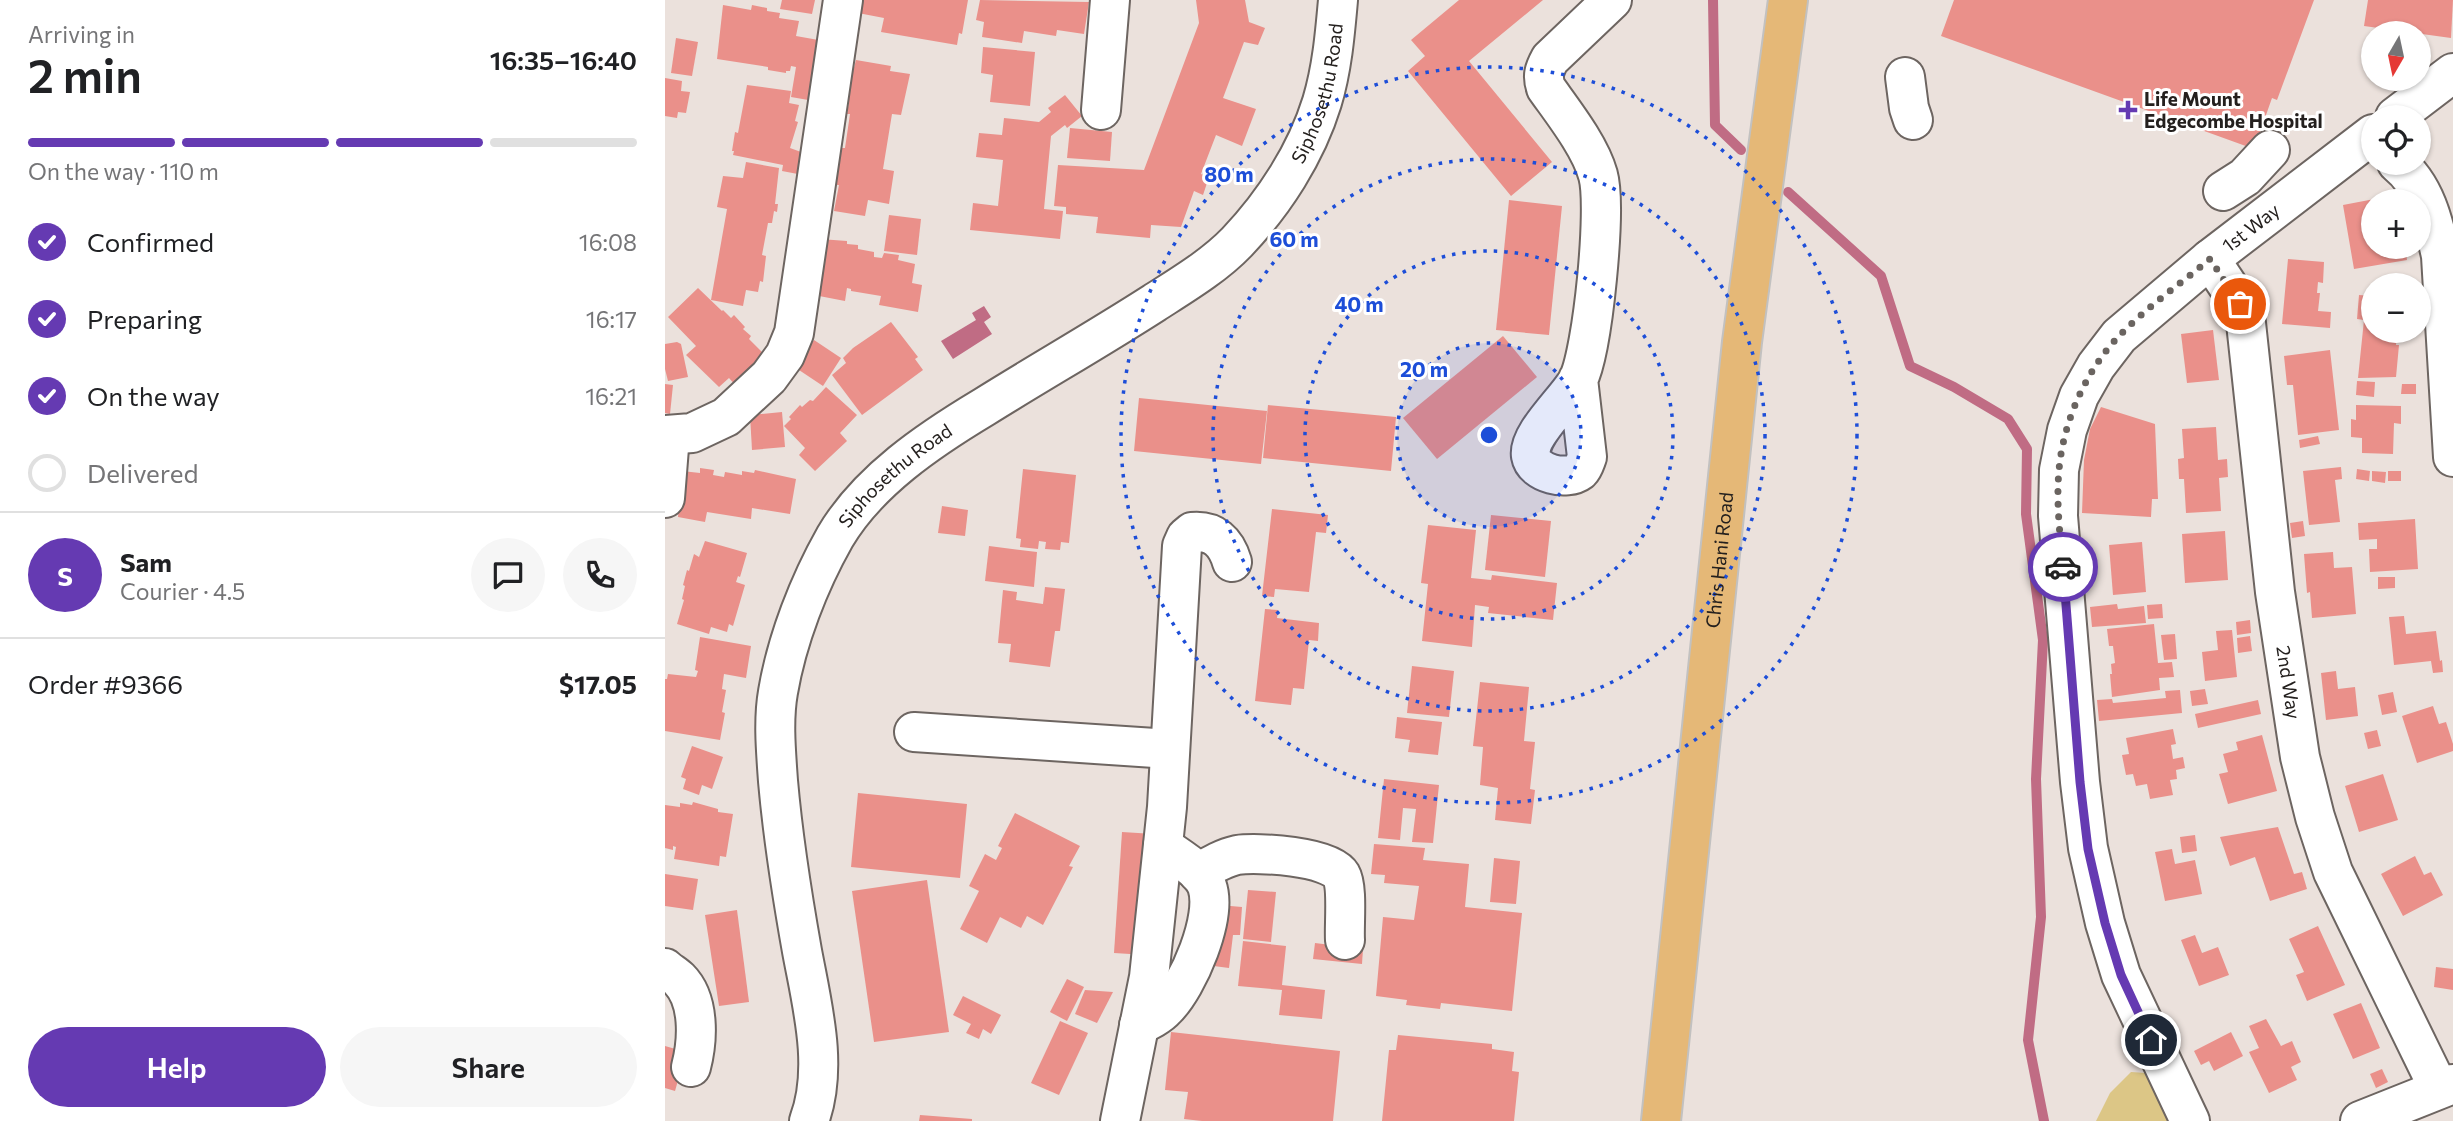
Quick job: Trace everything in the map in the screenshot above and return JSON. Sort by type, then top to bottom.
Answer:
[{"type":"main road","name":"Chris Hani Road","points":[[1661,1121],[1742,342],[1788,0]]},
{"type":"street","points":[[665,498],[668,435],[692,433],[726,417],[769,377],[785,355],[794,333],[843,0]]},
{"type":"street","points":[[1101,110],[1110,0]]},
{"type":"street","name":"Siphosethu Road","points":[[809,1121],[819,1064],[813,1008],[782,826],[776,749],[778,693],[794,633],[813,583],[836,535],[866,496],[908,458],[955,424],[1188,281],[1235,245],[1272,201],[1298,156],[1322,103],[1333,54],[1338,0]]},
{"type":"street","points":[[1578,379],[1594,302],[1599,238],[1599,177],[1593,160],[1546,88],[1543,78],[1544,69],[1550,59],[1612,0]]},
{"type":"street","name":"1st Way","points":[[2412,105],[2453,73]]},
{"type":"street","points":[[1905,77],[1913,120]]},
{"type":"street","name":"1st Way","points":[[2190,1121],[2121,975],[2105,923],[2088,849],[2080,782],[2059,516],[2059,470],[2067,429],[2079,396],[2096,366],[2119,336],[2210,259],[2361,145]]},
{"type":"street","points":[[2223,191],[2245,177],[2270,150]]},
{"type":"street","points":[[2407,175],[2421,192],[2434,225],[2441,257],[2453,457]]},
{"type":"street","name":"2nd Way","points":[[2210,259],[2240,304],[2246,323],[2282,640],[2300,757],[2315,817],[2333,872],[2446,1086]]},
{"type":"street","points":[[1120,1121],[1149,977],[1163,846],[1182,546],[1192,532],[1212,534],[1228,549],[1232,562]]},
{"type":"street","points":[[914,732],[1170,749]]},
{"type":"street","points":[[1139,1026],[1166,1009],[1185,980],[1207,920],[1210,897],[1206,883],[1198,873],[1163,846]]},
{"type":"street","points":[[1198,873],[1221,860],[1246,855],[1276,855],[1318,861],[1341,875],[1345,940]]},
{"type":"street","points":[[665,968],[680,979],[691,1001],[696,1043],[691,1067]]},
{"type":"street","points":[[2360,1121],[2446,1086]]},
{"type":"shaded area","points":[[984,306],[991,317],[984,322],[992,334],[953,359],[941,341],[976,320],[972,313]]},
{"type":"shaded area","points":[[2131,1072],[2146,1073],[2176,1121],[2096,1121],[2110,1093]]},
{"type":"building","points":[[782,0],[815,0],[812,14],[780,9]]},
{"type":"building","points":[[860,0],[968,0],[962,34],[959,33],[957,45],[881,32],[884,18],[858,13]]},
{"type":"building","points":[[980,0],[1089,2],[1084,34],[1057,30],[1056,36],[1024,31],[1022,43],[982,37],[984,22],[976,20]]},
{"type":"building","points":[[1196,0],[1245,0],[1249,22],[1265,28],[1258,45],[1244,42],[1223,98],[1256,109],[1242,146],[1216,135],[1201,174],[1209,177],[1203,195],[1194,191],[1181,227],[1151,225],[1150,238],[1096,233],[1098,217],[1066,214],[1066,207],[1054,206],[1058,165],[1144,170],[1199,23]]},
{"type":"building","points":[[1459,0],[1543,0],[1469,61],[1552,162],[1511,196],[1408,71],[1425,56],[1411,40]]},
{"type":"building","points":[[1954,0],[2314,0],[2277,100],[2272,98],[2254,149],[1941,36]]},
{"type":"building","points":[[2368,0],[2453,0],[2451,38],[2431,35],[2431,21],[2365,21]]},
{"type":"building","points":[[723,5],[751,10],[752,5],[767,8],[767,11],[780,13],[779,18],[799,21],[796,36],[824,41],[814,101],[791,97],[796,67],[791,66],[786,73],[768,70],[768,67],[717,59]]},
{"type":"building","points":[[676,38],[698,42],[692,76],[671,73]]},
{"type":"building","points":[[983,47],[1035,52],[1030,106],[990,102],[993,75],[981,73]]},
{"type":"building","points":[[856,60],[891,66],[890,71],[910,74],[901,115],[892,114],[883,169],[894,171],[889,204],[868,200],[865,216],[834,211],[839,185],[836,185],[838,174],[835,174],[837,159],[839,160],[842,148],[845,148],[850,114],[847,114],[849,102],[845,102]]},
{"type":"building","points":[[665,78],[682,81],[681,91],[690,92],[686,113],[678,112],[677,118],[665,116]]},
{"type":"building","points":[[747,85],[791,91],[789,103],[799,105],[795,121],[798,122],[790,148],[801,152],[803,175],[782,171],[783,165],[733,155],[735,132],[738,133]]},
{"type":"building","points":[[1065,95],[1082,116],[1051,136],[1044,209],[1063,211],[1060,239],[970,230],[973,203],[998,206],[1003,160],[976,157],[979,133],[1002,135],[1004,118],[1039,122],[1051,112],[1048,108]]},
{"type":"building","points":[[1070,128],[1112,132],[1110,161],[1067,158]]},
{"type":"building","points":[[746,162],[779,168],[775,204],[778,204],[777,212],[774,211],[772,223],[768,223],[762,255],[766,256],[763,282],[760,281],[758,292],[746,290],[743,306],[711,300],[727,209],[717,207],[723,176],[743,178]]},
{"type":"building","points":[[1509,200],[1562,206],[1549,335],[1496,330]]},
{"type":"building","points":[[2361,202],[2361,259],[2407,260],[2354,269],[2343,205]]},
{"type":"building","points":[[889,215],[921,219],[917,255],[884,251]]},
{"type":"building","points":[[820,239],[847,241],[847,244],[858,245],[858,249],[874,252],[874,257],[882,258],[884,253],[899,255],[898,260],[915,264],[912,283],[922,285],[918,312],[879,305],[881,296],[847,288],[845,301],[814,295]]},
{"type":"building","points":[[2288,259],[2324,262],[2323,283],[2318,282],[2318,311],[2331,312],[2330,328],[2282,324]]},
{"type":"building","points":[[698,288],[731,318],[734,315],[751,336],[749,339],[767,357],[737,387],[729,378],[719,387],[686,355],[696,346],[668,317]]},
{"type":"building","points":[[2359,295],[2361,295],[2361,320],[2357,319]]},
{"type":"building","points":[[891,322],[918,357],[915,359],[923,370],[862,415],[832,375],[846,363],[843,358],[853,348]]},
{"type":"building","points":[[2213,330],[2219,380],[2187,383],[2181,334]]},
{"type":"building","points":[[1503,336],[1537,377],[1437,459],[1403,418]]},
{"type":"building","points":[[814,340],[841,358],[823,386],[796,368]]},
{"type":"building","points":[[2362,343],[2399,345],[2396,377],[2358,378]]},
{"type":"building","points":[[665,344],[681,344],[688,377],[668,381]]},
{"type":"building","points":[[2330,350],[2339,430],[2298,435],[2293,385],[2287,385],[2284,356]]},
{"type":"building","points":[[2357,381],[2375,382],[2374,397],[2356,395]]},
{"type":"building","points":[[665,384],[673,385],[670,414],[665,413]]},
{"type":"building","points":[[2402,384],[2416,384],[2416,394],[2401,394]]},
{"type":"building","points":[[826,387],[857,415],[840,433],[847,441],[815,471],[799,455],[805,448],[784,426],[800,405],[802,407],[810,400],[813,401]]},
{"type":"building","points":[[1139,398],[1267,411],[1261,464],[1134,451]]},
{"type":"building","points":[[1268,405],[1396,417],[1391,471],[1263,458]]},
{"type":"building","points":[[2356,405],[2401,406],[2401,424],[2394,423],[2393,454],[2362,453],[2362,438],[2351,437],[2351,419],[2356,420]]},
{"type":"building","points":[[2101,407],[2155,424],[2158,499],[2152,499],[2151,517],[2082,513],[2084,460],[2090,429]]},
{"type":"building","points":[[782,412],[785,447],[752,450],[750,415]]},
{"type":"building","points":[[2216,427],[2218,460],[2227,459],[2228,477],[2219,478],[2221,511],[2186,513],[2184,479],[2179,479],[2178,459],[2184,458],[2182,429]]},
{"type":"building","points":[[2318,436],[2320,444],[2300,448],[2299,440]]},
{"type":"building","points":[[2341,467],[2342,479],[2335,480],[2340,522],[2309,525],[2303,471]]},
{"type":"building","points":[[700,468],[714,470],[713,475],[724,477],[725,472],[742,475],[742,471],[754,473],[755,470],[796,479],[790,514],[752,508],[751,519],[707,512],[705,522],[678,517],[682,471],[700,473]]},
{"type":"building","points":[[1023,469],[1076,475],[1069,543],[1061,542],[1060,550],[1045,549],[1046,542],[1039,541],[1038,549],[1020,547],[1021,539],[1016,538]]},
{"type":"building","points":[[2357,469],[2370,471],[2369,481],[2356,479]]},
{"type":"building","points":[[2372,471],[2386,472],[2385,483],[2372,481]]},
{"type":"building","points":[[2388,471],[2401,471],[2401,481],[2388,481]]},
{"type":"building","points":[[942,506],[968,510],[965,536],[938,533]]},
{"type":"building","points":[[1272,509],[1328,515],[1326,533],[1316,532],[1309,592],[1275,589],[1274,597],[1262,596]]},
{"type":"building","points":[[1491,515],[1551,521],[1545,577],[1485,570]]},
{"type":"building","points":[[2415,519],[2418,569],[2370,572],[2369,549],[2377,549],[2377,539],[2359,540],[2358,523]]},
{"type":"building","points":[[2303,521],[2305,536],[2292,538],[2290,523]]},
{"type":"building","points":[[1428,525],[1476,530],[1471,578],[1491,580],[1492,575],[1557,583],[1553,620],[1488,613],[1489,607],[1475,605],[1472,647],[1422,641],[1428,584],[1421,583]]},
{"type":"building","points":[[2225,531],[2228,580],[2185,583],[2182,534]]},
{"type":"building","points":[[705,541],[747,553],[736,582],[745,585],[733,626],[729,624],[727,632],[711,627],[709,634],[677,624],[684,600],[683,585],[687,570],[689,571],[694,554],[699,557]]},
{"type":"building","points":[[2142,542],[2146,592],[2113,595],[2109,545]]},
{"type":"building","points":[[989,546],[1037,552],[1034,587],[985,581]]},
{"type":"building","points":[[2333,552],[2334,568],[2352,567],[2356,614],[2312,618],[2304,554]]},
{"type":"building","points":[[2378,577],[2395,577],[2395,588],[2378,589]]},
{"type":"building","points":[[1045,587],[1065,589],[1060,631],[1055,631],[1050,667],[1009,662],[1011,644],[998,643],[1003,590],[1017,592],[1016,600],[1043,604]]},
{"type":"building","points":[[2117,604],[2118,609],[2144,606],[2146,623],[2092,627],[2090,607]]},
{"type":"building","points":[[2162,604],[2163,618],[2148,619],[2147,605]]},
{"type":"building","points":[[1265,609],[1278,610],[1277,618],[1319,623],[1318,641],[1309,640],[1304,689],[1293,688],[1291,705],[1255,701]]},
{"type":"building","points":[[2404,616],[2406,634],[2436,631],[2443,672],[2433,673],[2431,661],[2394,665],[2389,617]]},
{"type":"building","points":[[2250,620],[2251,633],[2237,635],[2236,622]]},
{"type":"building","points":[[2154,624],[2158,663],[2172,662],[2174,677],[2159,678],[2160,690],[2112,697],[2110,674],[2111,664],[2115,663],[2107,629]]},
{"type":"building","points":[[2232,630],[2237,677],[2205,681],[2202,652],[2218,650],[2216,631]]},
{"type":"building","points":[[2175,634],[2177,659],[2164,660],[2161,635]]},
{"type":"building","points":[[2250,636],[2252,651],[2238,653],[2237,638]]},
{"type":"building","points":[[700,637],[751,646],[746,678],[724,674],[722,689],[726,690],[722,712],[725,713],[720,740],[665,731],[665,679],[668,674],[696,677]]},
{"type":"building","points":[[1412,666],[1454,671],[1449,717],[1407,713]]},
{"type":"building","points":[[2336,671],[2338,689],[2355,687],[2358,716],[2326,720],[2321,673]]},
{"type":"building","points":[[1480,682],[1529,687],[1524,741],[1535,742],[1530,789],[1535,790],[1531,824],[1495,820],[1498,788],[1480,785],[1483,747],[1473,746]]},
{"type":"building","points":[[2205,689],[2208,704],[2192,706],[2190,691]]},
{"type":"building","points":[[2180,690],[2182,713],[2099,721],[2097,700],[2112,699],[2113,703],[2166,698],[2165,691]]},
{"type":"building","points":[[2393,692],[2397,712],[2382,715],[2378,695]]},
{"type":"building","points":[[2258,700],[2261,714],[2198,728],[2195,714]]},
{"type":"building","points":[[2433,706],[2439,724],[2446,722],[2453,751],[2417,763],[2402,716]]},
{"type":"building","points":[[1397,717],[1442,722],[1438,755],[1408,752],[1410,740],[1395,738]]},
{"type":"building","points":[[2173,729],[2176,744],[2171,745],[2173,759],[2183,757],[2185,768],[2176,770],[2177,779],[2170,780],[2173,795],[2150,799],[2147,784],[2136,786],[2133,774],[2126,775],[2122,755],[2129,754],[2126,738]]},
{"type":"building","points":[[2377,730],[2381,746],[2368,749],[2364,733]]},
{"type":"building","points":[[2262,735],[2277,791],[2228,804],[2219,774],[2228,772],[2223,754],[2238,750],[2236,742]]},
{"type":"building","points":[[692,746],[723,757],[712,789],[702,785],[699,795],[683,789],[686,779],[681,777]]},
{"type":"building","points":[[2383,774],[2398,820],[2359,832],[2345,786]]},
{"type":"building","points":[[1384,779],[1439,785],[1433,843],[1412,842],[1416,809],[1403,808],[1400,840],[1378,838]]},
{"type":"building","points":[[858,793],[967,804],[960,878],[851,867]]},
{"type":"building","points":[[693,802],[718,809],[718,812],[733,814],[726,857],[720,856],[719,866],[674,859],[676,847],[673,846],[673,850],[665,848],[665,805],[680,807],[680,803],[692,805]]},
{"type":"building","points":[[1015,813],[1080,846],[1069,866],[1073,867],[1043,925],[1027,916],[1021,928],[1000,917],[987,943],[960,929],[979,891],[969,886],[985,854],[996,860],[1002,848],[998,846]]},
{"type":"building","points":[[2278,827],[2294,874],[2302,872],[2307,889],[2270,901],[2255,857],[2230,866],[2220,837]]},
{"type":"building","points":[[1122,832],[1154,834],[1146,955],[1114,953]]},
{"type":"building","points":[[2195,835],[2197,851],[2182,853],[2180,837]]},
{"type":"building","points":[[1374,844],[1425,848],[1423,860],[1469,864],[1465,907],[1522,913],[1512,1011],[1441,1003],[1440,1009],[1406,1005],[1407,1000],[1376,996],[1383,917],[1414,920],[1419,886],[1384,883],[1385,875],[1371,874]]},
{"type":"building","points":[[2172,849],[2175,864],[2195,860],[2202,894],[2165,901],[2155,852]]},
{"type":"building","points":[[2415,856],[2424,875],[2431,872],[2443,895],[2403,916],[2381,874]]},
{"type":"building","points":[[1494,858],[1520,861],[1516,904],[1490,902]]},
{"type":"building","points":[[665,874],[698,879],[693,910],[665,906]]},
{"type":"building","points":[[927,880],[949,1032],[874,1042],[852,891]]},
{"type":"building","points":[[1248,890],[1276,892],[1271,942],[1243,939]]},
{"type":"building","points":[[1219,905],[1242,907],[1240,935],[1233,935],[1229,968],[1206,965]]},
{"type":"building","points":[[737,910],[749,1002],[719,1006],[705,915]]},
{"type":"building","points":[[2318,926],[2345,985],[2307,1001],[2296,975],[2304,972],[2289,939]]},
{"type":"building","points":[[2195,935],[2202,953],[2218,947],[2229,975],[2199,986],[2181,940]]},
{"type":"building","points":[[1243,941],[1286,946],[1282,985],[1325,990],[1322,1019],[1279,1015],[1282,990],[1238,986]]},
{"type":"building","points":[[1315,943],[1363,949],[1362,964],[1313,959]]},
{"type":"building","points":[[2436,967],[2453,969],[2453,990],[2434,987]]},
{"type":"building","points":[[1067,979],[1084,987],[1067,1021],[1050,1012]]},
{"type":"building","points":[[1085,990],[1113,992],[1097,1023],[1075,1014]]},
{"type":"building","points":[[963,996],[1001,1015],[991,1034],[983,1029],[979,1039],[966,1033],[971,1024],[953,1015]]},
{"type":"building","points":[[2361,1003],[2380,1048],[2353,1059],[2333,1014]]},
{"type":"building","points":[[2266,1019],[2281,1046],[2292,1041],[2301,1062],[2291,1067],[2297,1080],[2269,1093],[2249,1052],[2259,1048],[2249,1026]]},
{"type":"building","points":[[1060,1021],[1088,1033],[1059,1095],[1031,1083]]},
{"type":"building","points":[[1171,1032],[1340,1051],[1333,1121],[1184,1119],[1188,1092],[1165,1090]]},
{"type":"building","points":[[2231,1032],[2243,1056],[2214,1071],[2209,1061],[2201,1065],[2194,1051]]},
{"type":"building","points":[[1398,1035],[1492,1044],[1492,1049],[1514,1052],[1512,1071],[1519,1072],[1514,1121],[1382,1121],[1389,1050],[1396,1050]]},
{"type":"building","points":[[665,1046],[686,1052],[675,1091],[665,1088]]},
{"type":"building","points":[[2382,1069],[2388,1082],[2376,1088],[2370,1074]]},
{"type":"building","points":[[920,1115],[972,1119],[972,1121],[919,1121]]},
{"type":"waterway","points":[[1713,0],[1715,125],[1741,150]]},
{"type":"waterway","points":[[1788,192],[1881,276],[1910,366],[1954,387],[2008,419],[2027,449],[2026,514],[2043,640],[2036,779],[2041,917],[2028,1040],[2044,1121]]},
{"type":"way so far","points":[[2063,567],[2059,470],[2067,429],[2079,396],[2096,366],[2119,336],[2210,259],[2240,304]]},
{"type":"place","name":"Life Mount Edgecombe Hospital","points":[[2128,110]]},
{"type":"route","points":[[2063,567],[2088,849],[2105,923],[2121,975],[2151,1040]]}]
